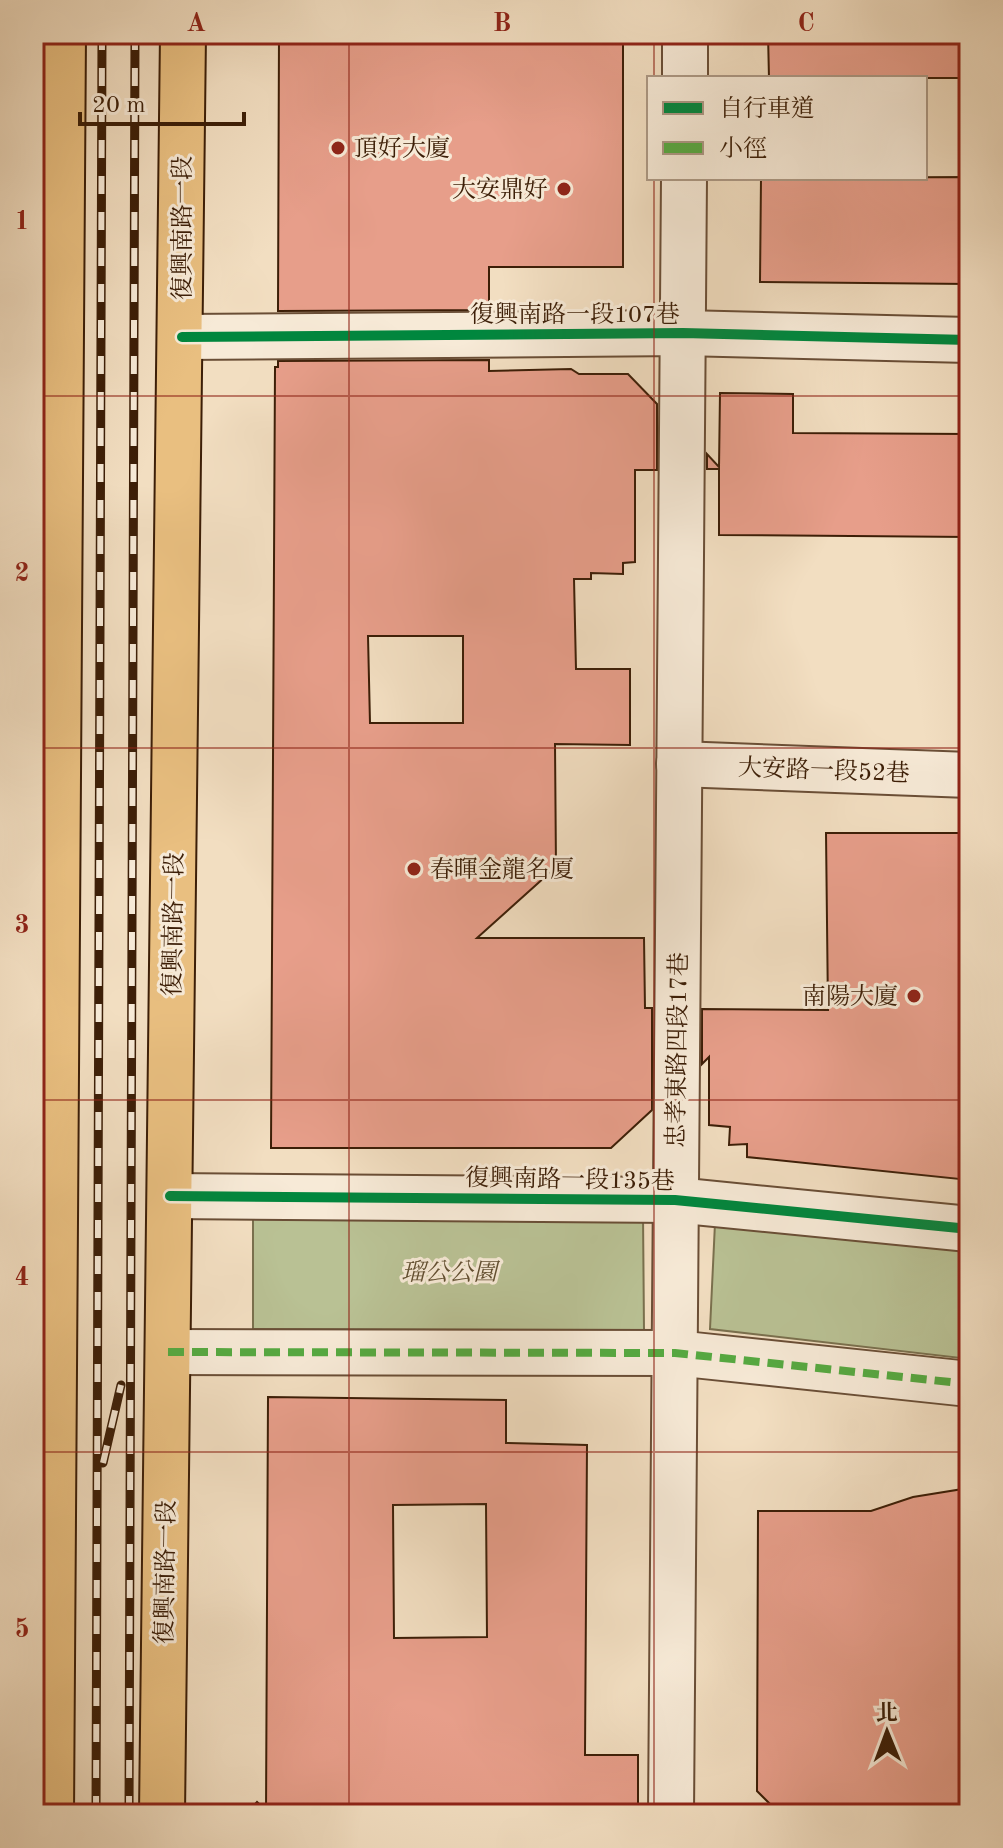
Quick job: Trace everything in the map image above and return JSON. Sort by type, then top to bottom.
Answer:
[{"type":"main road","points":[[51,1814],[44,1093],[45,822],[63,34]]},
{"type":"main road","name":"復興南路一段","points":[[162,1814],[182,337],[183,34]]},
{"type":"street","points":[[685,34],[685,76]]},
{"type":"street","name":"忠孝東路四段17巷","points":[[671,1814],[684,180]]},
{"type":"street","name":"復興南路一段107巷","points":[[182,337],[683,333],[969,340]]},
{"type":"street","name":"大安路一段52巷","points":[[679,764],[969,775]]},
{"type":"street","name":"復興南路一段135巷","points":[[170,1196],[675,1200],[969,1229]]},
{"type":"street","points":[[168,1352],[675,1353],[969,1384]]},
{"type":"path","points":[[248,1814],[259,1802]]},
{"type":"green space","name":"瑠公公園","points":[[643,1214],[644,1330],[253,1329],[253,1215]]},
{"type":"green space","points":[[715,1223],[969,1248],[969,1359],[710,1329]]},
{"type":"building","points":[[279,34],[623,34],[623,267],[489,267],[489,310],[278,311]]},
{"type":"building","points":[[768,34],[969,34],[969,78],[769,76]]},
{"type":"building","points":[[927,177],[969,177],[969,284],[760,282],[761,180],[927,180]]},
{"type":"building","points":[[489,360],[489,371],[571,369],[579,374],[628,374],[657,404],[657,470],[635,470],[635,562],[623,563],[623,574],[591,573],[591,579],[574,579],[576,669],[630,669],[630,745],[555,744],[556,867],[477,938],[644,938],[645,1008],[652,1008],[652,1110],[611,1148],[271,1148],[275,367],[278,367],[278,361]],"holes":[[[368,636],[463,636],[463,723],[370,723]]]},
{"type":"building","points":[[720,393],[793,394],[793,433],[969,434],[969,537],[719,535],[719,469],[707,469],[707,454],[719,467]]},
{"type":"building","name":"南陽大廈","points":[[826,833],[969,833],[969,1180],[747,1157],[747,1144],[729,1145],[730,1127],[709,1125],[709,1057],[702,1064],[702,1009],[828,1010]]},
{"type":"building","points":[[268,1397],[506,1400],[506,1443],[587,1445],[585,1755],[638,1755],[638,1814],[266,1814]],"holes":[[[486,1504],[487,1637],[394,1638],[393,1505]]]},
{"type":"building","points":[[969,1488],[969,1814],[780,1814],[757,1791],[758,1511],[871,1511],[913,1497]]},
{"type":"railway","points":[[96,1814],[102,34]]},
{"type":"railway","points":[[129,1814],[135,34]]},
{"type":"railway","points":[[103,1463],[121,1385]]},
{"type":"marked path","points":[[168,1352],[675,1353],[969,1384]]},
{"type":"cycle path","points":[[182,337],[683,333],[969,340]]},
{"type":"cycle path","points":[[170,1196],[675,1200],[969,1229]]},
{"type":"place","name":"頂好大廈","points":[[338,148]]},
{"type":"place","name":"大安鼎好","points":[[564,189]]},
{"type":"place","name":"春暉金龍名厦","points":[[414,869]]},
{"type":"place","name":"南陽大廈","points":[[914,996]]}]
